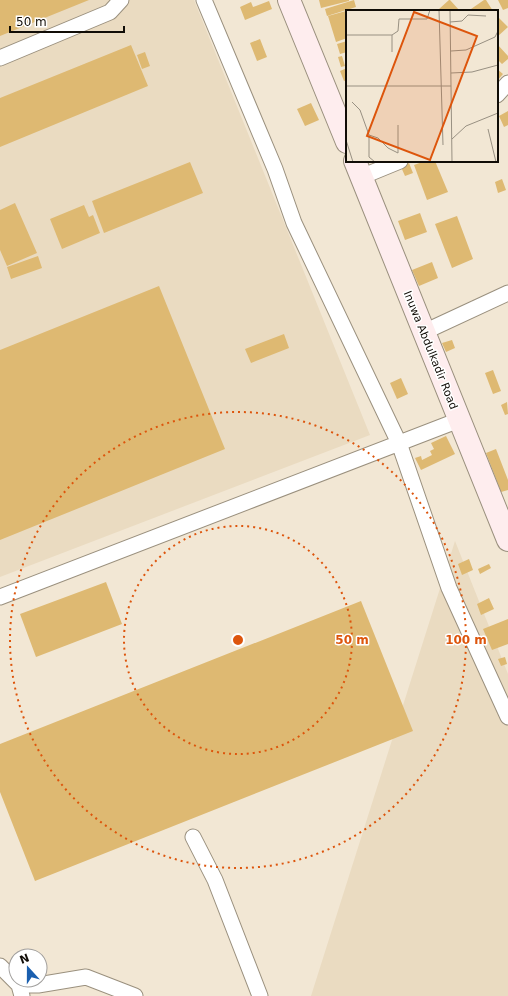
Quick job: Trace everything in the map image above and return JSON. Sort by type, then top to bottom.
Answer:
[{"type":"main road","points":[[289,0],[346,140]]},
{"type":"main road","name":"Inuwa Abdulkadir Road","points":[[358,169],[508,540]]},
{"type":"street","points":[[0,58],[110,12],[121,0]]},
{"type":"street","points":[[204,0],[275,169],[294,223],[399,443],[449,588],[508,716]]},
{"type":"street","points":[[498,94],[508,83]]},
{"type":"street","points":[[358,169],[395,162]]},
{"type":"street","points":[[424,332],[508,293]]},
{"type":"street","points":[[0,597],[459,420]]},
{"type":"street","points":[[193,837],[215,880],[260,996]]},
{"type":"street","points":[[0,966],[20,990],[38,985],[86,977],[135,996]]},
{"type":"shaded area","points":[[0,0],[194,0],[370,435],[0,577]]},
{"type":"shaded area","points":[[455,541],[508,674],[508,996],[311,996]]},
{"type":"building","points":[[0,0],[89,0],[0,36]]},
{"type":"building","points":[[319,0],[349,0],[349,1],[321,8]]},
{"type":"building","points":[[354,0],[356,7],[327,16],[325,9]]},
{"type":"building","points":[[450,0],[459,10],[440,10]]},
{"type":"building","points":[[486,0],[492,10],[472,10]]},
{"type":"building","points":[[498,0],[508,0],[508,8],[503,10]]},
{"type":"building","points":[[269,1],[272,9],[245,20],[240,7],[251,2],[253,7]]},
{"type":"building","points":[[346,11],[346,38],[336,42],[328,16]]},
{"type":"building","points":[[498,18],[508,27],[498,36]]},
{"type":"building","points":[[260,39],[267,57],[257,61],[250,43]]},
{"type":"building","points":[[346,41],[346,52],[340,54],[337,44]]},
{"type":"building","points":[[131,45],[148,86],[0,147],[0,98]]},
{"type":"building","points":[[498,45],[508,56],[508,59],[502,64],[498,60]]},
{"type":"building","points":[[145,52],[150,66],[142,69],[137,55]]},
{"type":"building","points":[[342,56],[345,66],[341,67],[338,57]]},
{"type":"building","points":[[346,68],[346,80],[344,81],[340,71]]},
{"type":"building","points":[[498,70],[503,74],[498,80]]},
{"type":"building","points":[[311,103],[319,120],[305,126],[297,109]]},
{"type":"building","points":[[508,111],[508,125],[504,127],[499,116]]},
{"type":"building","points":[[190,162],[203,193],[104,233],[92,201]]},
{"type":"building","points":[[422,162],[435,162],[448,192],[427,200],[414,165]]},
{"type":"building","points":[[409,163],[413,173],[405,176],[401,167]]},
{"type":"building","points":[[502,179],[506,190],[498,193],[495,182]]},
{"type":"building","points":[[15,203],[37,253],[7,266],[0,250],[0,210]]},
{"type":"building","points":[[84,205],[89,217],[93,215],[100,233],[62,249],[50,219]]},
{"type":"building","points":[[420,213],[427,232],[405,240],[398,221]]},
{"type":"building","points":[[457,216],[473,259],[452,268],[435,224]]},
{"type":"building","points":[[38,256],[42,268],[11,279],[7,267]]},
{"type":"building","points":[[432,262],[438,278],[419,286],[412,270]]},
{"type":"building","points":[[159,286],[225,449],[0,540],[0,350]]},
{"type":"building","points":[[284,334],[289,348],[251,363],[245,349]]},
{"type":"building","points":[[452,340],[455,348],[446,352],[442,343]]},
{"type":"building","points":[[493,370],[501,391],[493,394],[485,373]]},
{"type":"building","points":[[401,378],[408,394],[397,399],[390,383]]},
{"type":"building","points":[[507,402],[508,414],[505,415],[501,405]]},
{"type":"building","points":[[446,436],[455,454],[421,470],[415,458],[421,456],[422,460],[432,455],[430,451],[434,449],[431,443]]},
{"type":"building","points":[[496,449],[508,480],[508,490],[501,492],[486,453]]},
{"type":"building","points":[[469,559],[473,570],[462,575],[458,564]]},
{"type":"building","points":[[489,564],[491,568],[480,574],[478,569]]},
{"type":"building","points":[[106,582],[122,624],[36,657],[20,614]]},
{"type":"building","points":[[489,598],[494,609],[481,615],[477,604]]},
{"type":"building","points":[[361,601],[413,731],[35,881],[0,792],[0,744]]},
{"type":"building","points":[[508,619],[508,644],[492,650],[483,629]]},
{"type":"building","points":[[505,657],[507,664],[501,666],[498,659]]}]
